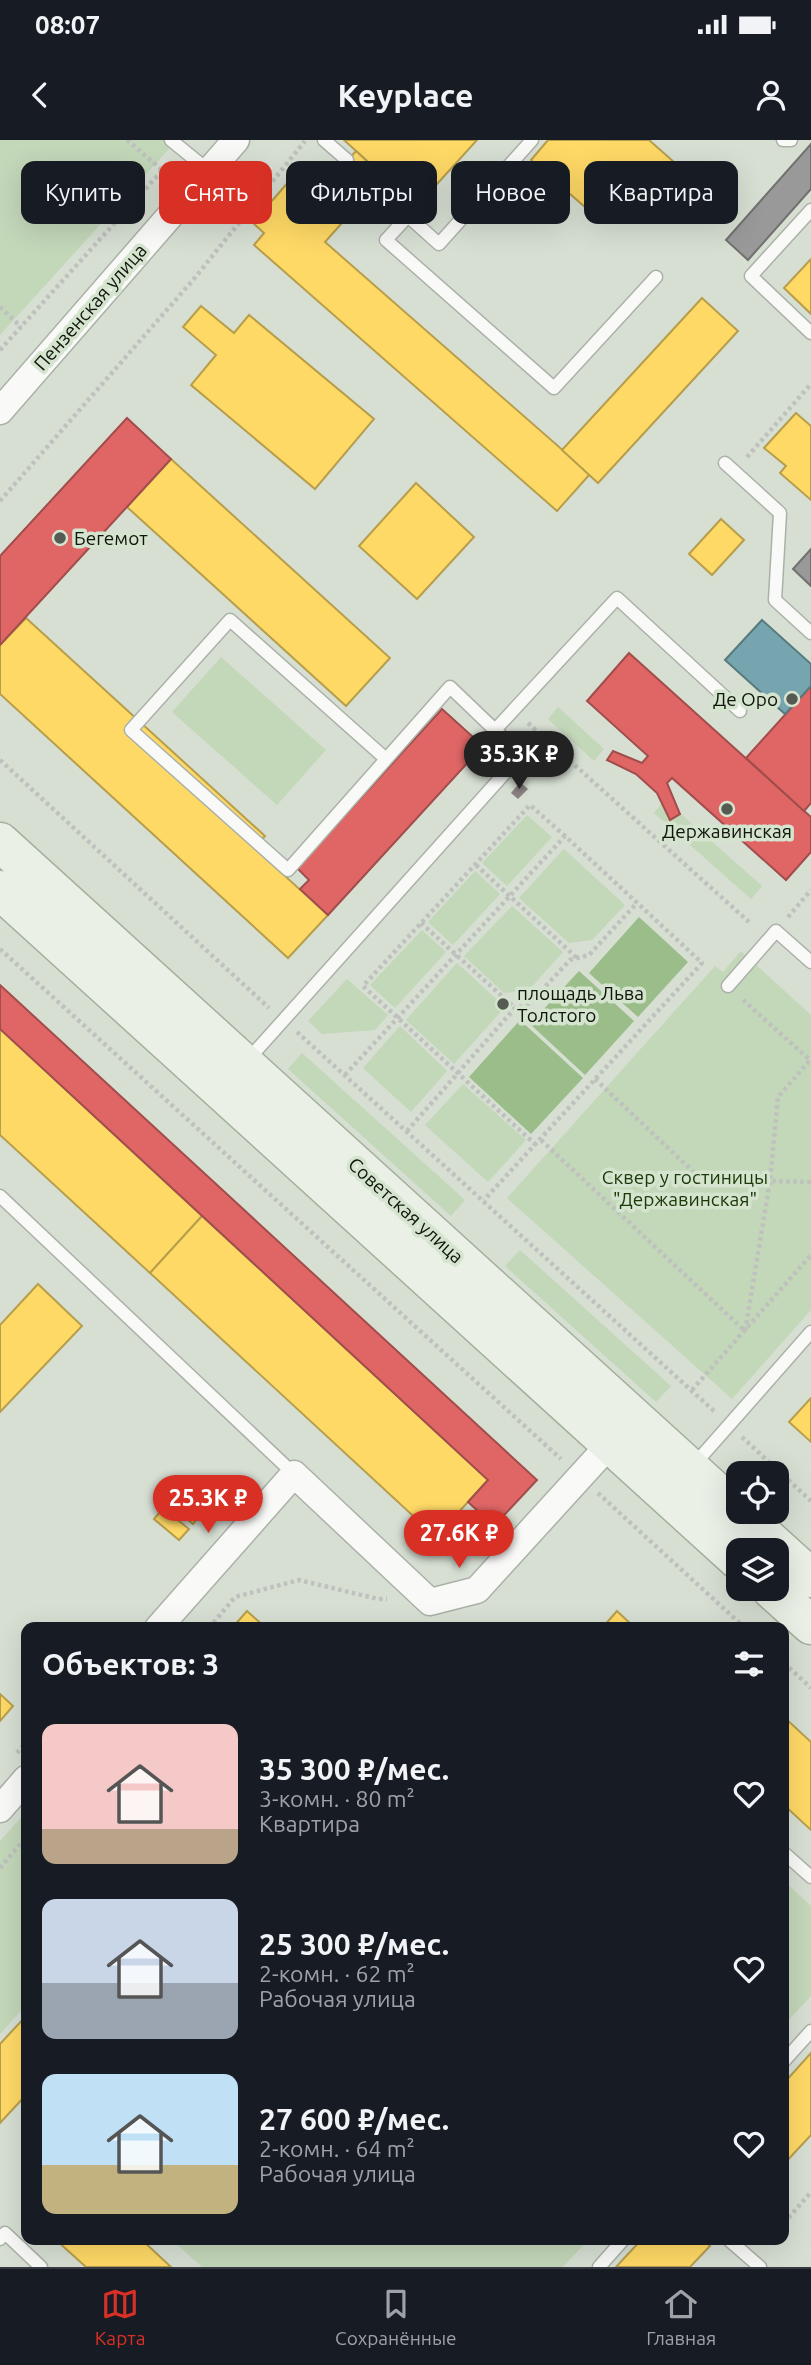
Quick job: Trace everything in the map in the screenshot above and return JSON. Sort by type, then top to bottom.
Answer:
[{"type":"main road","name":"Советская улица","points":[[0,842],[811,1578]]},
{"type":"main road","points":[[0,890],[726,1549]]},
{"type":"main road","points":[[784,1601],[811,1625]]},
{"type":"street","name":"Пензенская улица","points":[[218,161],[236,140]]},
{"type":"street","name":"Пензенская улица","points":[[0,411],[163,224]]},
{"type":"street","points":[[163,1622],[294,1474],[430,1602],[477,1590],[610,1444]]},
{"type":"street","points":[[0,1809],[21,1785]]},
{"type":"lane","points":[[171,140],[197,161]]},
{"type":"lane","points":[[324,140],[347,160]]},
{"type":"lane","points":[[417,224],[439,244],[532,140]]},
{"type":"lane","points":[[783,140],[791,140]]},
{"type":"lane","points":[[811,210],[751,276],[811,332]]},
{"type":"lane","points":[[401,224],[386,240],[554,388],[656,277]]},
{"type":"lane","points":[[730,467],[780,513],[775,600],[811,633]]},
{"type":"lane","points":[[495,730],[617,598],[740,711]]},
{"type":"lane","points":[[245,1063],[521,755],[450,687],[288,870],[131,730],[230,620],[386,759]]},
{"type":"lane","points":[[728,986],[776,931],[811,962]]},
{"type":"lane","points":[[0,1196],[294,1474]]},
{"type":"lane","points":[[690,1469],[811,1332]]},
{"type":"lane","points":[[789,1857],[811,1877]]},
{"type":"lane","points":[[789,2055],[811,2031]]},
{"type":"lane","points":[[0,2239],[5,2233],[41,2267]]},
{"type":"lane","points":[[598,2267],[618,2245]]},
{"type":"lane","points":[[735,2245],[760,2267]]},
{"type":"path","points":[[0,350],[162,170],[127,140]]},
{"type":"path","points":[[0,501],[193,280],[305,140]]},
{"type":"path","points":[[0,307],[21,327]]},
{"type":"path","points":[[730,467],[811,384]]},
{"type":"path","points":[[514,710],[749,922]]},
{"type":"path","points":[[0,760],[269,1007]]},
{"type":"path","points":[[536,1145],[363,986],[530,805],[636,904],[811,1059],[778,1097],[770,1181],[745,1331]]},
{"type":"path","points":[[345,1075],[565,836]]},
{"type":"path","points":[[476,865],[577,958]]},
{"type":"path","points":[[776,931],[811,890]]},
{"type":"path","points":[[407,1131],[514,1008],[528,1005],[570,960],[589,955],[636,904]]},
{"type":"path","points":[[421,923],[514,1008]]},
{"type":"path","points":[[0,949],[738,1622]]},
{"type":"path","points":[[484,1200],[702,963]]},
{"type":"path","points":[[298,1033],[811,1501]]},
{"type":"path","points":[[595,1079],[701,1179],[811,1182]]},
{"type":"path","points":[[541,1140],[745,1331]]},
{"type":"path","points":[[692,1390],[811,1255]]},
{"type":"path","points":[[214,1622],[235,1597],[299,1580],[378,1600],[422,1595]]},
{"type":"path","points":[[789,1668],[811,1688]]},
{"type":"path","points":[[0,1868],[21,1843]]},
{"type":"path","points":[[789,2217],[811,2192]]},
{"type":"green space","points":[[0,140],[177,140],[145,175],[145,161],[21,161],[21,224],[101,224],[0,335]]},
{"type":"green space","points":[[221,657],[326,750],[277,805],[172,712]]},
{"type":"green space","points":[[558,707],[604,749],[594,761],[548,719]]},
{"type":"green space","points":[[665,800],[762,886],[751,899],[654,813]]},
{"type":"green space","points":[[527,815],[552,837],[507,886],[482,863]]},
{"type":"green space","points":[[564,849],[625,905],[592,940],[569,943],[519,898]]},
{"type":"green space","points":[[475,871],[500,894],[453,945],[428,922]]},
{"type":"green space","points":[[512,906],[563,952],[528,991],[504,993],[464,956]]},
{"type":"green space","points":[[422,930],[446,952],[395,1008],[370,985]]},
{"type":"green space","name":"Сквер у гостиницы \"Державинская\"","points":[[741,951],[811,1015],[811,1310],[732,1399],[507,1198],[715,966],[723,972]]},
{"type":"green space","points":[[457,963],[505,1007],[454,1064],[406,1020]]},
{"type":"green space","points":[[347,979],[388,1015],[375,1030],[322,1034],[308,1021]]},
{"type":"green space","points":[[400,1026],[447,1071],[411,1112],[363,1068]]},
{"type":"green space","points":[[302,1053],[465,1200],[451,1216],[288,1069]]},
{"type":"green space","points":[[463,1084],[526,1140],[488,1182],[425,1125]]},
{"type":"green space","points":[[520,1250],[671,1386],[656,1402],[505,1266]]},
{"type":"green space","points":[[21,1818],[21,2011],[0,2034],[0,1841]]},
{"type":"green space","points":[[789,1886],[811,1906],[811,1996],[789,2020]]},
{"type":"green space","points":[[178,2245],[583,2245],[563,2267],[202,2267]]},
{"type":"shaded area","points":[[639,917],[688,962],[638,1017],[589,973]]},
{"type":"shaded area","points":[[579,971],[634,1021],[585,1075],[530,1024]]},
{"type":"shaded area","points":[[520,1020],[583,1078],[531,1134],[469,1077]]},
{"type":"building: Жильё","points":[[344,140],[477,140],[458,161],[451,161],[451,169],[437,184],[437,161],[367,161]]},
{"type":"building: Жильё","points":[[548,140],[649,140],[673,161],[584,161],[584,206],[570,194],[570,161],[531,160]]},
{"type":"building: Жильё","points":[[356,151],[367,161],[347,161]]},
{"type":"building: Жильё","points":[[286,185],[286,224],[341,224],[325,242],[590,474],[557,511],[254,245],[264,233],[254,224],[272,224],[272,201]]},
{"type":"building: Жильё","points":[[811,259],[811,314],[784,288]]},
{"type":"building: Жильё","points":[[702,298],[738,331],[598,483],[562,450]]},
{"type":"building: Жильё","points":[[201,306],[234,333],[249,315],[374,419],[315,489],[191,385],[216,355],[183,327]]},
{"type":"building: Жильё","points":[[796,413],[811,426],[811,500],[780,473],[786,466],[764,448]]},
{"type":"building: Жильё","points":[[171,459],[390,658],[346,706],[127,507]]},
{"type":"building: Жильё","points":[[416,483],[474,537],[417,599],[359,546]]},
{"type":"building: Жильё","points":[[721,519],[744,540],[712,575],[689,554]]},
{"type":"building: Жильё","points":[[26,618],[265,836],[254,848],[328,915],[288,958],[0,694],[0,645]]},
{"type":"building: Жильё","points":[[0,1029],[202,1216],[150,1273],[0,1135]]},
{"type":"building: Жильё","points":[[202,1216],[488,1480],[436,1537],[150,1273]]},
{"type":"building: Жильё","points":[[38,1284],[82,1326],[0,1412],[0,1325]]},
{"type":"building: Жильё","points":[[811,1398],[811,1442],[789,1422]]},
{"type":"building: Жильё","points":[[179,1491],[203,1511],[193,1524],[169,1504]]},
{"type":"building: Жильё","points":[[163,1508],[189,1529],[179,1540],[154,1519]]},
{"type":"building: Жильё","points":[[247,1611],[259,1622],[237,1622]]},
{"type":"building: Жильё","points":[[617,1611],[629,1622],[607,1622]]},
{"type":"building: Жильё","points":[[0,1694],[13,1706],[0,1721]]},
{"type":"building: Жильё","points":[[789,1722],[811,1742],[811,1830],[789,1810]]},
{"type":"building: Жильё","points":[[21,2021],[21,2100],[0,2123],[0,2044]]},
{"type":"building: Жильё","points":[[811,2053],[811,2135],[789,2159],[789,2077]]},
{"type":"building: Жильё","points":[[62,2245],[147,2245],[171,2267],[86,2267]]},
{"type":"building: Жильё","points":[[636,2245],[710,2246],[690,2267],[616,2267]]},
{"type":"building: Торговля","points":[[127,418],[171,459],[0,645],[0,556]]},
{"type":"building: Торговля","points":[[629,653],[811,817],[811,852],[786,880],[672,778],[667,783],[680,814],[670,820],[657,793],[636,774],[607,760],[613,751],[642,763],[648,756],[587,701]]},
{"type":"building: Торговля","points":[[811,686],[811,803],[804,811],[746,758]]},
{"type":"building: Торговля","points":[[442,709],[483,746],[328,915],[300,889],[309,880],[297,868]]},
{"type":"building: Торговля","points":[[0,985],[537,1480],[494,1526],[468,1502],[488,1480],[0,1029]]},
{"type":"building: Учреждения","points":[[762,620],[811,664],[811,686],[785,714],[725,660]]},
{"type":"building: Промзона","points":[[811,144],[811,189],[748,260],[726,240]]},
{"type":"building: Промзона","points":[[811,549],[811,586],[793,569]]},
{"type":"building: Прочее","points":[[520,782],[528,789],[518,799],[511,793]]},
{"type":"place","name":"Бегемот","points":[[60,538]]},
{"type":"place","name":"Де Оро","points":[[792,699]]},
{"type":"place","name":"Державинская","points":[[727,809]]},
{"type":"place","name":"площадь Льва Толстого","points":[[503,1004]]}]
